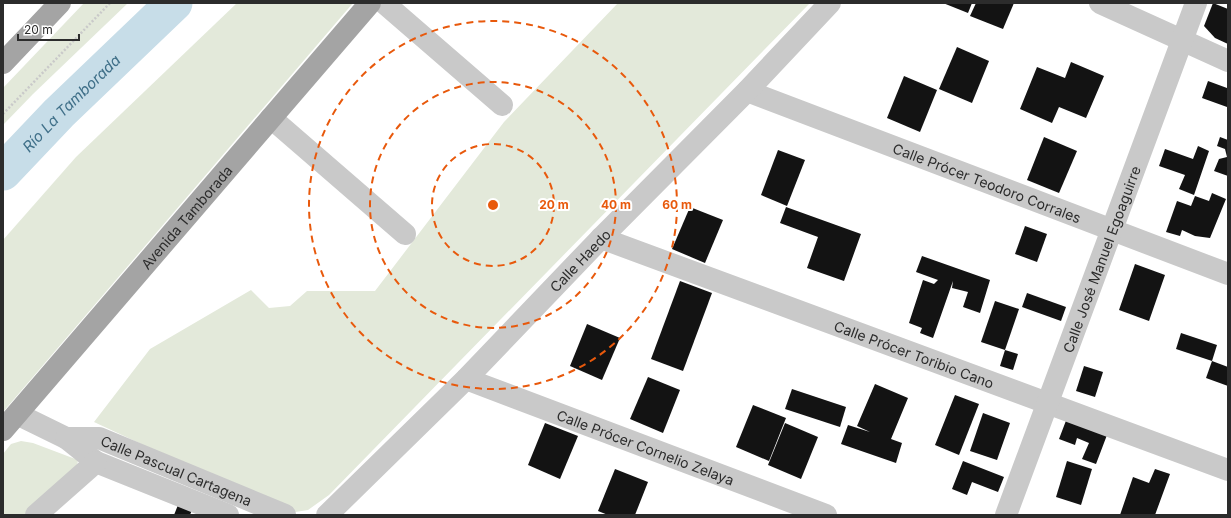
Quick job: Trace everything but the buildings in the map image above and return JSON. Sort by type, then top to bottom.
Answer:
[{"type":"main road","points":[[3,63],[60,3]]},
{"type":"main road","name":"Avenida Tamborada","points":[[10,422],[370,3]]},
{"type":"street","points":[[384,3],[502,105]]},
{"type":"street","name":"Calle Haedo","points":[[327,515],[466,379],[601,238],[747,91],[830,3]]},
{"type":"street","points":[[1100,3],[1228,61]]},
{"type":"street","name":"Calle José Manuel Egoaguirre","points":[[1006,515],[1196,3]]},
{"type":"street","name":"Calle Prócer Teodoro Corrales","points":[[747,91],[1228,274]]},
{"type":"street","points":[[271,118],[405,234]]},
{"type":"street","name":"Calle Prócer Toribio Cano","points":[[601,238],[1228,470]]},
{"type":"street","name":"Calle Prócer Cornelio Zelaya","points":[[466,379],[826,515]]},
{"type":"street","name":"Calle Pascual Cartagena","points":[[10,422],[66,438],[99,438],[285,515]]},
{"type":"street","name":"Calle Pascual Cartagena","points":[[66,438],[96,462],[228,515]]},
{"type":"street","points":[[36,515],[96,462]]},
{"type":"path","points":[[3,114],[110,3]]},
{"type":"green space","points":[[84,3],[128,3],[33,94],[3,125],[3,88]]},
{"type":"green space","points":[[237,3],[353,3],[3,412],[3,240],[76,157]]},
{"type":"green space","points":[[618,3],[810,3],[329,495],[308,510],[289,513],[94,422],[150,349],[251,290],[269,308],[290,306],[307,291],[375,291],[504,122]]},
{"type":"green space","points":[[21,441],[33,443],[78,460],[77,467],[72,474],[25,515],[3,515],[3,454],[11,444]]},
{"type":"waterway","name":"Río La Tamborada","points":[[3,172],[59,113],[174,3]]}]
